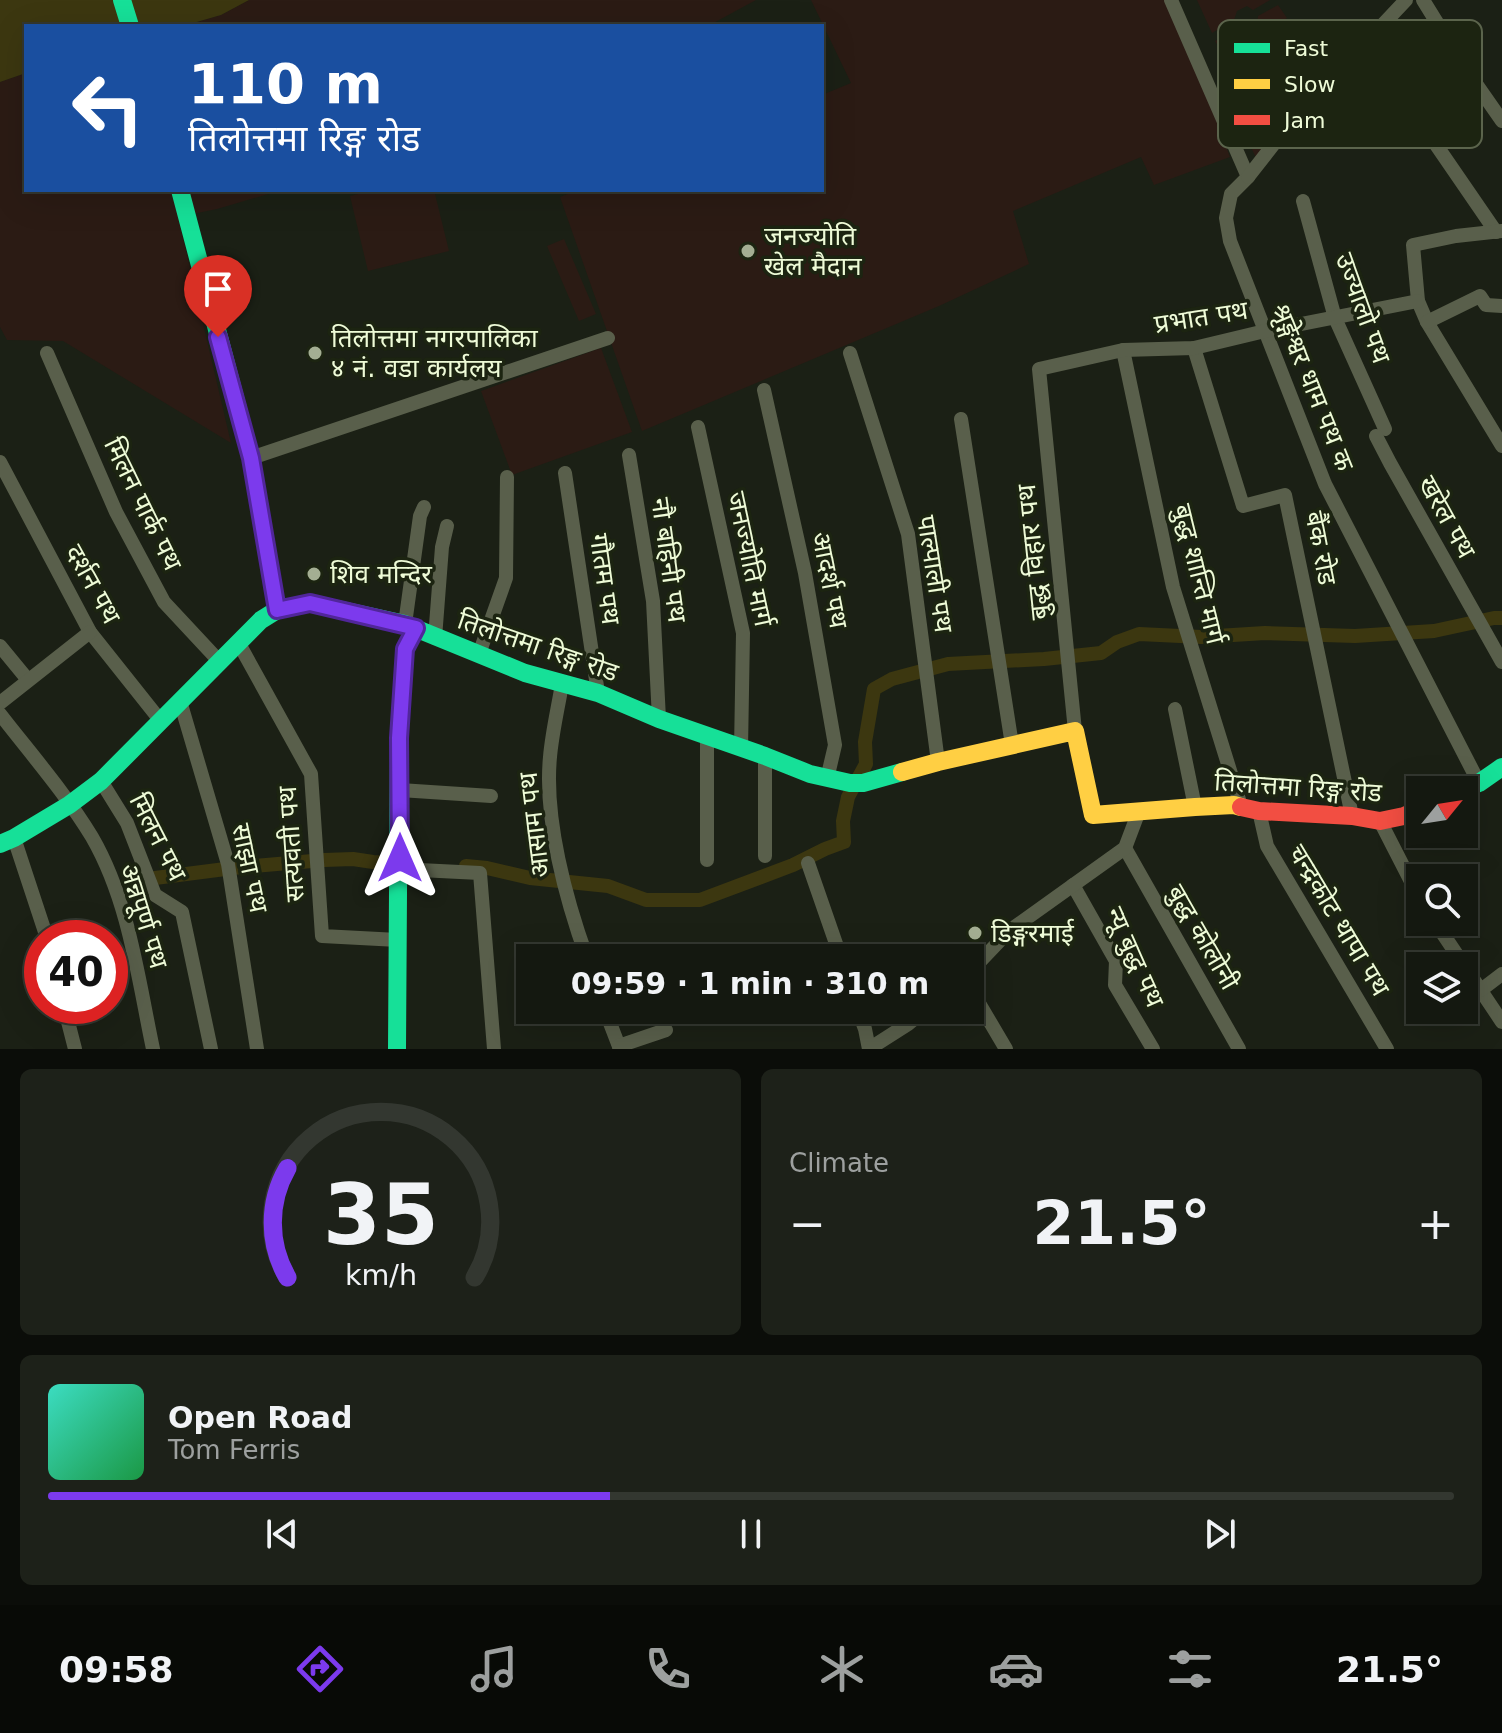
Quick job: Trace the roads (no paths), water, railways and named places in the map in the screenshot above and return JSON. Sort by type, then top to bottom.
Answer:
[{"type":"street","points":[[122,0],[129,24]]},
{"type":"street","points":[[1171,0],[1218,108]]},
{"type":"street","name":"श्रृङ्गेश्वर धाम पथ क","points":[[1387,20],[1406,0]]},
{"type":"street","points":[[1423,0],[1435,20]]},
{"type":"street","points":[[1482,92],[1502,121]]},
{"type":"street","points":[[1235,148],[1248,177]]},
{"type":"street","name":"श्रृङ्गेश्वर धाम पथ क","points":[[1271,148],[1231,194],[1226,218],[1230,241],[1325,484],[1417,662],[1466,776]]},
{"type":"street","points":[[1440,148],[1499,231],[1413,245],[1418,301],[1427,322],[1502,446]]},
{"type":"street","points":[[181,192],[251,458],[277,610]]},
{"type":"street","name":"उज्यालो पथ","points":[[1303,201],[1335,318],[1381,432]]},
{"type":"street","points":[[1427,322],[1480,296],[1486,305],[1502,306]]},
{"type":"street","name":"प्रभात पथ","points":[[1039,369],[1123,350],[1194,348],[1418,301]]},
{"type":"street","points":[[251,458],[608,338]]},
{"type":"street","name":"बैंक रोड","points":[[1194,348],[1243,506],[1285,495],[1352,816]]},
{"type":"street","name":"बुद्ध शान्ति मार्ग","points":[[1123,350],[1173,587],[1250,808]]},
{"type":"street","name":"मिलन पार्क पथ","points":[[47,353],[116,512],[164,602],[219,661]]},
{"type":"street","name":"पाल्पाली पथ","points":[[850,353],[908,534],[938,762]]},
{"type":"street","name":"बुद्ध विहार पथ","points":[[1039,369],[1075,731]]},
{"type":"street","name":"आदर्श पथ","points":[[764,390],[805,573],[835,745],[827,779]]},
{"type":"street","points":[[961,419],[1012,745]]},
{"type":"street","name":"जनज्योति मार्ग","points":[[698,427],[743,633],[741,749]]},
{"type":"street","name":"खरेल पथ","points":[[1381,432],[1390,463],[1502,662]]},
{"type":"street","name":"नौ बहिनी पथ","points":[[629,455],[653,601],[659,719]]},
{"type":"street","name":"दर्शन पथ","points":[[0,462],[90,632],[160,720]]},
{"type":"street","name":"गौतम पथ","points":[[565,473],[598,693]]},
{"type":"street","points":[[479,654],[506,578],[507,477]]},
{"type":"street","points":[[397,1049],[399,738],[405,649],[420,516],[424,507]]},
{"type":"street","points":[[435,638],[442,547],[447,526]]},
{"type":"street","name":"तिलोत्तमा रिङ्ग रोड","points":[[7,841],[69,805],[101,781],[261,620],[277,610],[310,603],[410,626],[525,673],[598,693],[659,719],[827,779],[856,783],[1075,731],[1093,815],[1195,807],[1250,808],[1380,821],[1406,815]]},
{"type":"street","points":[[0,703],[90,632]]},
{"type":"street","name":"सत्यवती पथ","points":[[238,642],[311,774],[322,936],[398,940]]},
{"type":"street","points":[[0,646],[28,680]]},
{"type":"street","name":"आसाम पथ","points":[[562,684],[550,759],[551,817],[571,916],[582,944]]},
{"type":"street","name":"साझा पथ","points":[[180,701],[229,869],[257,1049]]},
{"type":"street","points":[[1175,709],[1195,807]]},
{"type":"street","name":"अन्नपूर्ण पथ","points":[[0,714],[92,838],[112,880],[131,942],[153,1049]]},
{"type":"street","points":[[707,736],[707,860]]},
{"type":"street","points":[[765,756],[765,856]]},
{"type":"street","points":[[1478,781],[1502,767]]},
{"type":"street","name":"मिलन पथ","points":[[101,781],[127,823],[155,895],[182,912],[211,1049]]},
{"type":"street","points":[[400,790],[491,796]]},
{"type":"street","name":"चन्द्रकोट थापा पथ","points":[[1250,808],[1267,846],[1387,1049]]},
{"type":"street","points":[[984,957],[1009,931],[1125,848],[1139,811]]},
{"type":"street","points":[[1380,821],[1406,872]]},
{"type":"street","points":[[7,841],[40,920]]},
{"type":"street","name":"बुद्ध कोलोनी","points":[[1125,848],[1239,1049]]},
{"type":"street","points":[[399,863],[480,873],[494,1049]]},
{"type":"street","points":[[808,863],[836,944]]},
{"type":"street","name":"न्यू बुद्ध पथ","points":[[1073,885],[1116,961],[1115,985],[1153,1049]]},
{"type":"street","points":[[1444,936],[1502,1022]]},
{"type":"street","points":[[1481,990],[1502,974]]},
{"type":"street","points":[[984,1012],[1006,1049]]},
{"type":"street","points":[[69,1024],[75,1049]]},
{"type":"street","points":[[610,1024],[619,1048],[666,1030]]},
{"type":"street","points":[[863,1024],[869,1049],[908,1024]]},
{"type":"waterway","points":[[466,866],[530,878],[608,886],[646,900],[700,900],[844,842],[843,821],[848,797],[866,764],[865,742],[874,689],[892,679],[948,664],[1101,653],[1117,642],[1139,634],[1201,637],[1265,633],[1355,636],[1434,631],[1502,618]]},
{"type":"waterway","points":[[155,878],[324,860],[409,863]]},
{"type":"place","name":"जनज्योति खेल मैदान","points":[[748,251]]},
{"type":"place","name":"तिलोत्तमा नगरपालिका ४ नं. वडा कार्यलय","points":[[315,353]]},
{"type":"place","name":"शिव मन्दिर","points":[[314,574]]},
{"type":"place","name":"डिङ्गरमाई","points":[[975,933]]}]
